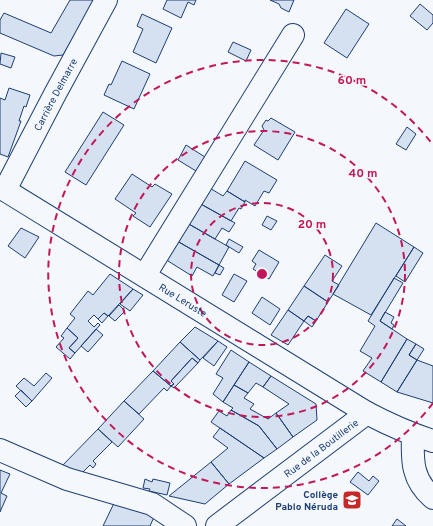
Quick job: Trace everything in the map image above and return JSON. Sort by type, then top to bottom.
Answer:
[{"type":"street","name":"Carrière Delmarre","points":[[3,188],[106,0]]},
{"type":"street","points":[[145,275],[292,35]]},
{"type":"street","name":"Rue Leruste","points":[[3,188],[367,413]]},
{"type":"street","name":"Rue de la Boutillerie","points":[[217,526],[367,413],[390,425],[423,438]]},
{"type":"street","points":[[423,438],[412,456],[415,475],[425,491],[433,498]]},
{"type":"street","points":[[0,450],[67,480],[152,504],[185,526]]},
{"type":"building","points":[[70,0],[95,0],[63,55],[54,56],[0,33],[0,20],[4,13],[51,33]]},
{"type":"building","points":[[167,0],[196,0],[194,5],[188,2],[181,18],[163,9]]},
{"type":"building","points":[[270,0],[294,0],[289,12],[281,8],[279,4]]},
{"type":"building","points":[[420,4],[433,15],[433,23],[427,30],[410,16]]},
{"type":"building","points":[[346,9],[369,24],[347,58],[324,43]]},
{"type":"building","points":[[142,14],[172,28],[156,63],[133,52],[143,29],[137,26]]},
{"type":"building","points":[[233,42],[251,50],[246,61],[228,52]]},
{"type":"building","points":[[1,53],[15,57],[11,68],[0,64]]},
{"type":"building","points":[[122,61],[150,74],[134,109],[104,95],[109,84],[111,85]]},
{"type":"building","points":[[9,88],[30,95],[26,107],[24,106],[19,121],[21,121],[8,157],[0,154],[0,98],[5,100]]},
{"type":"building","points":[[103,112],[124,125],[86,185],[65,172]]},
{"type":"building","points":[[271,118],[295,132],[278,160],[254,145],[264,130],[262,126],[266,120],[268,121]]},
{"type":"building","points":[[407,127],[416,134],[406,150],[396,144]]},
{"type":"building","points":[[186,145],[205,157],[196,171],[178,160]]},
{"type":"building","points":[[245,161],[277,180],[269,193],[264,191],[255,206],[227,191]]},
{"type":"building","points":[[132,174],[152,187],[155,184],[172,194],[150,227],[133,216],[136,213],[115,199]]},
{"type":"building","points":[[208,187],[223,196],[227,191],[245,202],[241,209],[239,208],[231,221],[199,203]]},
{"type":"building","points":[[199,203],[235,223],[229,232],[222,228],[215,239],[187,223]]},
{"type":"building","points":[[267,216],[277,221],[271,230],[262,225]]},
{"type":"building","points":[[187,223],[229,247],[219,265],[177,241]]},
{"type":"building","points":[[376,223],[414,247],[371,315],[333,294]]},
{"type":"building","points":[[21,228],[39,237],[25,258],[8,246]]},
{"type":"building","points":[[229,239],[243,247],[239,253],[226,245]]},
{"type":"building","points":[[177,241],[219,265],[213,276],[197,267],[192,276],[168,261],[167,259]]},
{"type":"building","points":[[414,247],[423,253],[405,282],[396,276]]},
{"type":"building","points":[[259,250],[279,262],[269,279],[253,269],[256,264],[252,261]]},
{"type":"building","points":[[325,255],[342,266],[332,281],[339,285],[328,302],[304,286]]},
{"type":"building","points":[[219,265],[224,268],[220,275],[215,273]]},
{"type":"building","points":[[110,274],[133,289],[108,316],[104,313],[98,319],[94,315],[88,321],[94,327],[98,323],[100,325],[75,353],[69,348],[78,338],[67,328],[75,318],[70,314],[88,291],[93,295]]},
{"type":"building","points":[[234,274],[247,281],[234,302],[222,295]]},
{"type":"building","points":[[394,278],[403,283],[380,321],[407,339],[381,382],[363,371],[372,358],[360,351],[375,326],[368,321]]},
{"type":"building","points":[[304,286],[328,302],[316,321],[308,316],[304,321],[288,310]]},
{"type":"building","points":[[133,289],[143,295],[130,311],[120,304]]},
{"type":"building","points":[[262,297],[280,309],[270,325],[252,313]]},
{"type":"building","points":[[119,305],[125,311],[115,321],[109,316]]},
{"type":"building","points":[[288,310],[304,321],[288,345],[271,335]]},
{"type":"building","points":[[385,312],[394,317],[391,323],[394,325],[392,329],[380,321]]},
{"type":"building","points":[[104,313],[108,316],[102,323],[98,319]]},
{"type":"building","points":[[308,316],[316,321],[312,327],[304,321]]},
{"type":"building","points":[[195,327],[218,341],[200,360],[180,342]]},
{"type":"building","points":[[67,328],[78,338],[69,348],[75,353],[70,359],[56,347],[64,338],[61,336]]},
{"type":"building","points":[[96,329],[103,335],[88,352],[81,346]]},
{"type":"building","points":[[407,339],[416,344],[409,355],[417,360],[397,392],[381,382]]},
{"type":"building","points":[[218,341],[227,347],[214,366],[203,358]]},
{"type":"building","points":[[180,342],[200,360],[198,363],[192,358],[171,381],[174,384],[171,386],[153,371]]},
{"type":"building","points":[[416,344],[424,349],[417,360],[409,355]]},
{"type":"building","points":[[231,350],[249,362],[223,402],[213,394],[223,378],[216,374]]},
{"type":"building","points":[[192,358],[198,363],[174,388],[171,386],[174,384],[171,381]]},
{"type":"building","points":[[417,360],[433,366],[433,403],[397,392]]},
{"type":"building","points":[[249,362],[271,376],[263,387],[256,383],[248,393],[234,385]]},
{"type":"building","points":[[153,371],[171,386],[167,391],[164,388],[139,414],[124,401]]},
{"type":"building","points":[[46,373],[52,378],[32,401],[16,386],[24,378],[34,386]]},
{"type":"building","points":[[271,376],[316,404],[317,420],[293,437],[276,413],[289,404],[263,387]]},
{"type":"building","points":[[234,385],[248,393],[244,398],[254,404],[250,409],[268,419],[276,413],[293,437],[277,449],[259,426],[231,410],[233,408],[223,402]]},
{"type":"building","points":[[21,390],[32,401],[26,407],[15,396]]},
{"type":"building","points":[[124,401],[144,419],[118,447],[98,429]]},
{"type":"building","points":[[231,410],[259,426],[277,449],[264,458],[211,422],[219,411],[227,416]]},
{"type":"building","points":[[220,428],[264,458],[229,484],[211,462],[228,448],[213,437]]},
{"type":"building","points":[[98,429],[112,442],[93,461],[96,464],[93,468],[90,465],[81,474],[61,467]]},
{"type":"building","points":[[211,462],[229,484],[205,504],[169,496]]},
{"type":"building","points":[[0,470],[10,474],[1,493],[7,496],[0,512]]},
{"type":"building","points":[[358,472],[369,481],[373,476],[379,481],[368,495],[350,482]]},
{"type":"building","points":[[145,479],[152,482],[153,479],[170,483],[167,495],[143,488]]},
{"type":"building","points":[[116,499],[154,517],[150,526],[103,526]]},
{"type":"building","points":[[397,519],[406,526],[392,526]]},
{"type":"place","name":"Collège Pablo Néruda","points":[[352,500]]}]
